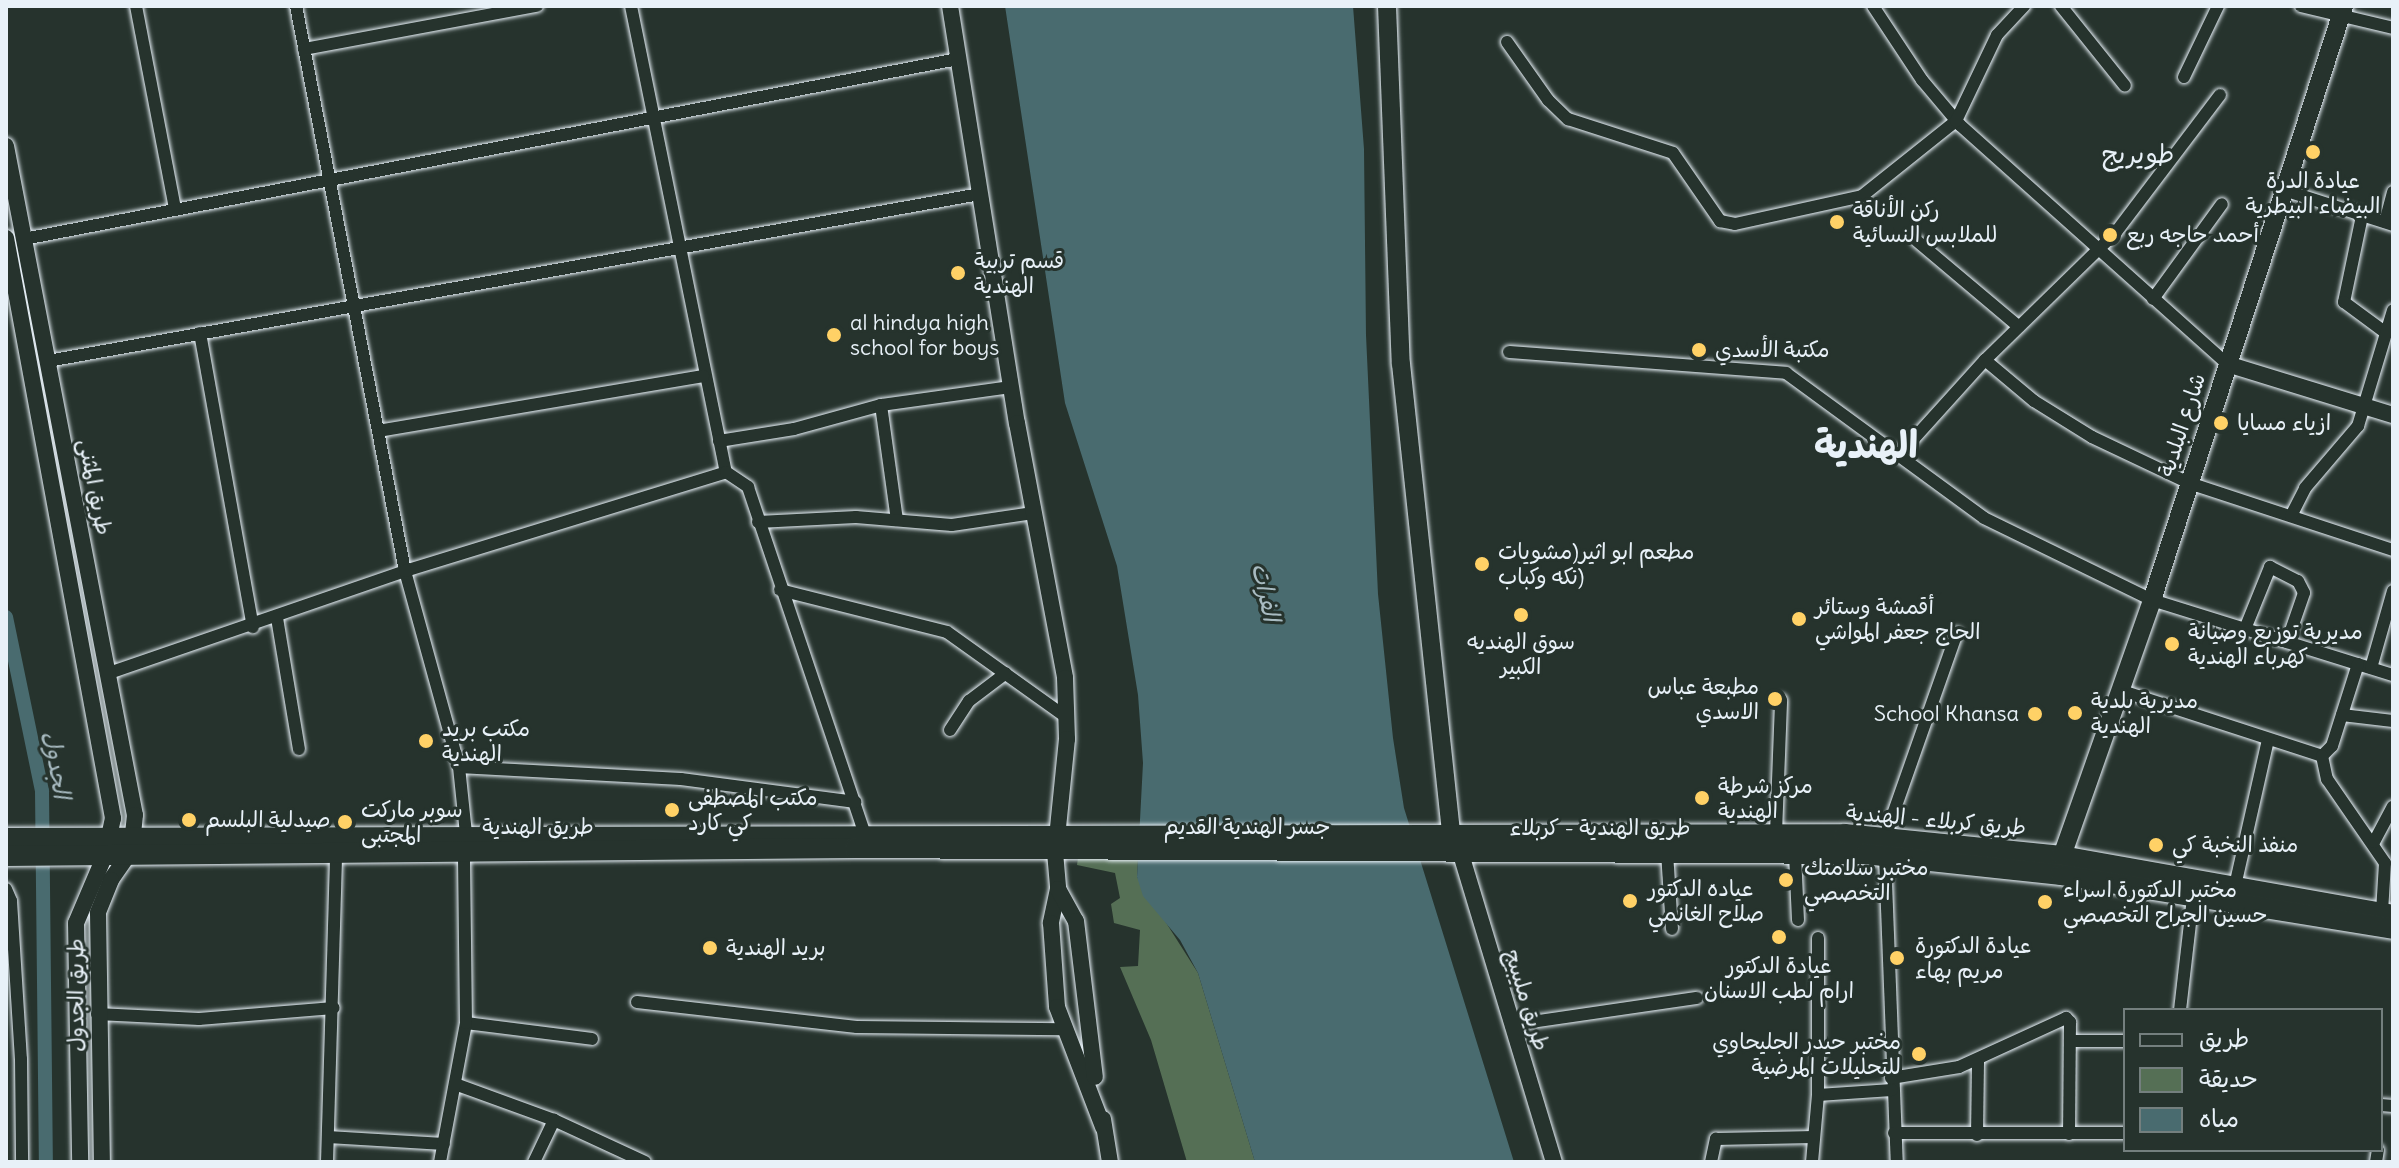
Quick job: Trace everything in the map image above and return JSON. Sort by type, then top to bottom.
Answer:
[{"type":"main road","points":[[1387,6],[1401,364],[1456,842]]},
{"type":"main road","name":"شارع البلدية","points":[[2062,856],[2152,600],[2342,11]]},
{"type":"main road","name":"طريق كربلاء - الهندية","points":[[1423,842],[1776,833],[1885,846],[2062,856],[2235,886],[2389,919]]},
{"type":"main road","name":"طريق الهندية","points":[[132,846],[336,853],[465,843],[865,834],[1063,844]]},
{"type":"main road","name":"جسر الهندية القديم","points":[[1063,844],[1423,842]]},
{"type":"main road","name":"طريق الهندية - كربلاء","points":[[1456,842],[1667,852],[1795,854],[1885,846],[2193,897],[2389,919]]},
{"type":"main road","name":"طريق الهندية","points":[[10,847],[465,843],[1063,844]]},
{"type":"street","points":[[136,6],[175,209]]},
{"type":"street","points":[[296,6],[405,571],[459,767],[465,843],[466,1023],[440,1162]]},
{"type":"street","points":[[304,49],[537,6]]},
{"type":"street","points":[[631,6],[703,376],[726,472],[748,487],[780,590],[865,834]]},
{"type":"street","points":[[950,6],[1011,387],[1065,678],[1063,844],[1051,923],[1063,1029],[1103,1127]]},
{"type":"street","points":[[1873,6],[1956,121],[2227,364],[2393,415]]},
{"type":"street","points":[[1507,42],[1548,100],[1568,119],[1673,153],[1720,221],[1793,214],[1862,196],[1956,121],[1997,35],[2024,6]]},
{"type":"street","points":[[2061,6],[2125,86]]},
{"type":"street","points":[[2184,77],[2218,6]]},
{"type":"street","points":[[2301,6],[2342,11],[2393,28]]},
{"type":"street","points":[[24,239],[329,177],[958,59]]},
{"type":"street","points":[[1900,454],[1985,360],[2126,221],[2220,95]]},
{"type":"street","name":"طريق المثنى","points":[[6,146],[109,673],[132,846]]},
{"type":"street","points":[[2284,190],[2389,224],[2393,192]]},
{"type":"street","points":[[48,361],[980,194]]},
{"type":"street","points":[[2153,299],[2222,204]]},
{"type":"street","points":[[2362,216],[2344,302],[2386,333]]},
{"type":"street","name":"طريق المثنى","points":[[6,238],[96,710],[113,818],[108,846]]},
{"type":"street","points":[[1917,241],[2019,327]]},
{"type":"street","points":[[2291,516],[2305,488],[2358,426],[2393,310]]},
{"type":"street","points":[[200,333],[253,627]]},
{"type":"street","points":[[1509,352],[1786,373],[1984,518],[2152,600],[2393,675]]},
{"type":"street","points":[[1985,360],[2034,401],[2092,437],[2189,483],[2393,550]]},
{"type":"street","points":[[378,431],[703,376]]},
{"type":"street","points":[[719,441],[794,429],[881,405],[1011,387]]},
{"type":"street","points":[[881,405],[897,520]]},
{"type":"street","points":[[109,673],[253,627],[405,571],[726,472]]},
{"type":"street","points":[[758,522],[897,520],[952,525],[1033,513]]},
{"type":"street","points":[[2245,629],[2270,567],[2298,581],[2304,593],[2287,642]]},
{"type":"street","points":[[780,590],[947,632],[1066,717]]},
{"type":"street","points":[[2322,756],[2332,746],[2393,591]]},
{"type":"street","points":[[277,618],[299,749]]},
{"type":"street","points":[[1897,1162],[1891,1084],[1885,846],[1957,633]]},
{"type":"street","points":[[950,730],[969,701],[1006,673]]},
{"type":"street","points":[[2119,690],[2322,756]]},
{"type":"street","points":[[1776,833],[1781,700]]},
{"type":"street","points":[[2342,715],[2393,721]]},
{"type":"street","points":[[2235,886],[2268,740]]},
{"type":"street","points":[[2322,756],[2333,789],[2356,826],[2389,858],[2389,919]]},
{"type":"street","points":[[459,767],[681,779],[855,802]]},
{"type":"street","points":[[2374,842],[2393,807]]},
{"type":"street","name":"طريق مليبيج","points":[[1456,842],[1554,1162]]},
{"type":"street","name":"طريق الجدول","points":[[80,1162],[76,923],[108,846]]},
{"type":"street","name":"طريق الجدول","points":[[102,1162],[97,1014],[98,913],[105,890],[132,846]]},
{"type":"street","points":[[1667,852],[1672,929]]},
{"type":"street","points":[[327,1162],[334,1008],[336,853]]},
{"type":"street","points":[[1795,854],[1798,920]]},
{"type":"street","points":[[6,889],[11,901],[21,1059],[22,1162]]},
{"type":"street","points":[[1058,889],[1076,921],[1086,1033],[1110,1162]]},
{"type":"street","points":[[2180,1008],[2193,897]]},
{"type":"street","points":[[1812,1162],[1818,1095],[1818,938]]},
{"type":"street","points":[[1511,1025],[1697,998]]},
{"type":"street","points":[[637,1002],[857,1027],[1063,1029]]},
{"type":"street","points":[[97,1014],[199,1019],[334,1008]]},
{"type":"street","points":[[1818,1095],[1891,1084],[1978,1060],[2059,1017],[2070,1022],[2069,1134]]},
{"type":"street","points":[[466,1023],[592,1039]]},
{"type":"street","points":[[2071,1041],[2123,1041]]},
{"type":"street","points":[[6,1064],[21,1059]]},
{"type":"street","points":[[1977,1135],[1978,1060]]},
{"type":"street","points":[[455,1084],[554,1120],[645,1162]]},
{"type":"street","points":[[534,1162],[554,1120]]},
{"type":"street","points":[[1894,1133],[2123,1133]]},
{"type":"street","points":[[328,1137],[444,1144]]},
{"type":"street","points":[[1711,1162],[1716,1139],[1814,1137]]},
{"type":"green space","points":[[1078,858],[1138,860],[1137,877],[1198,973],[1255,1162],[1187,1162],[1151,1040],[1120,967],[1138,966],[1140,930],[1114,923],[1111,904],[1120,898],[1115,873],[1077,865]]},
{"type":"water","name":"الفرات","points":[[1005,6],[1353,6],[1364,149],[1366,335],[1378,594],[1393,738],[1404,808],[1514,1162],[1255,1162],[1198,973],[1180,940],[1143,896],[1137,877],[1143,763],[1138,695],[1117,566],[1065,403]]},
{"type":"waterway","name":"الجدول","points":[[6,617],[42,791],[46,1162]]},
{"type":"place","name":"عيادة الدرة البيضاء البيطرية","points":[[2313,152]]},
{"type":"place","name":"ركن الأناقة للملابس النسائية","points":[[1837,222]]},
{"type":"place","name":"أحمد حاجه ربع","points":[[2110,235]]},
{"type":"place","name":"قسم تربية الهندية","points":[[958,273]]},
{"type":"place","name":"al hindya high school for boys","points":[[834,335]]},
{"type":"place","name":"مكتبة الأسدي","points":[[1699,350]]},
{"type":"place","name":"ازياء مسايا","points":[[2221,423]]},
{"type":"place","name":"مطعم ابو اثير(مشويات تكه وكباب)","points":[[1482,564]]},
{"type":"place","name":"سوق الهنديه الكبير","points":[[1521,615]]},
{"type":"place","name":"أقمشة وستائر الحاج جعفر المواشي","points":[[1799,619]]},
{"type":"place","name":"مديرية توزيع وصيانة كهرباء الهندية","points":[[2172,644]]},
{"type":"place","name":"مطبعة عباس الاسدي","points":[[1775,699]]},
{"type":"place","name":"مديرية بلدية الهندية","points":[[2075,713]]},
{"type":"place","name":"School Khansa","points":[[2035,714]]},
{"type":"place","name":"مكتب بريد الهندية","points":[[426,741]]},
{"type":"place","name":"مركز شرطة الهندية","points":[[1702,798]]},
{"type":"place","name":"مكتب المصطفى كي كارد","points":[[672,810]]},
{"type":"place","name":"صيدلية البلسم","points":[[189,820]]},
{"type":"place","name":"سوبر ماركت المجتبى","points":[[345,822]]},
{"type":"place","name":"منفذ النخبة كي","points":[[2156,845]]},
{"type":"place","name":"مختبر سلامتك التخصصي","points":[[1786,880]]},
{"type":"place","name":"عياده الدكتور صلاح الغانمي","points":[[1630,901]]},
{"type":"place","name":"مختبر الدكتورة اسراء حسين الجراح التخصصي","points":[[2045,902]]},
{"type":"place","name":"عيادة الدكتور ارام لطب الاسنان","points":[[1779,937]]},
{"type":"place","name":"بريد الهندية","points":[[710,948]]},
{"type":"place","name":"عيادة الدكتورة مريم بهاء","points":[[1897,958]]},
{"type":"place","name":"مختبر حيدر الجليحاوي للتحليلات المرضية","points":[[1919,1054]]},
{"type":"district","name":"طويريج","points":[[2138,154]]},
{"type":"district","name":"الهندية","points":[[1866,445]]}]
